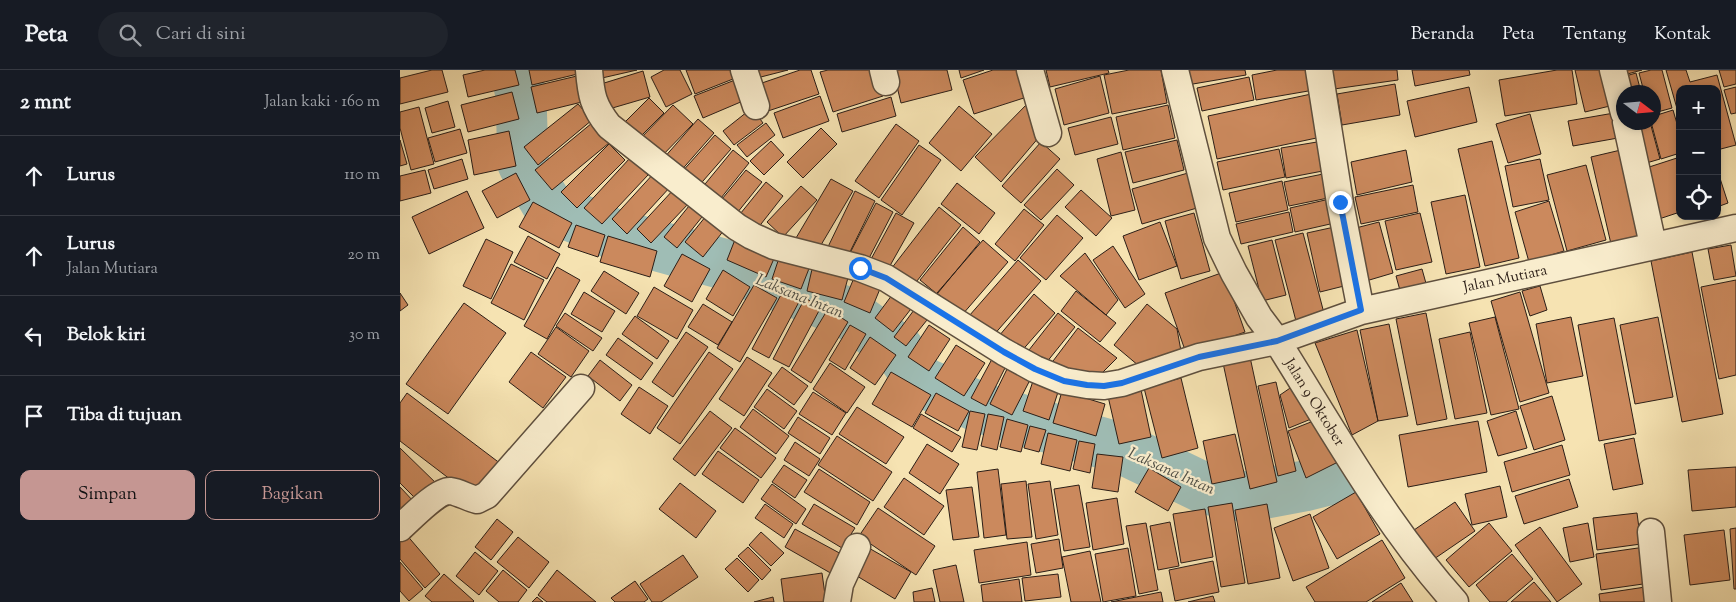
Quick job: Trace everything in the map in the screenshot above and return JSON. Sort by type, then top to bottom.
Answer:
[{"type":"street","name":"Jalan Mutiara","points":[[589,70],[592,100],[598,112],[609,126],[737,227],[774,246],[860,268],[886,278],[1004,352],[1035,369],[1064,381],[1087,385],[1104,386],[1122,383],[1199,357],[1277,341],[1361,310],[1736,228]]},
{"type":"street","points":[[744,70],[756,106]]},
{"type":"street","points":[[1030,70],[1048,133]]},
{"type":"street","name":"Jalan 9 Oktober","points":[[1175,70],[1217,238],[1234,273],[1259,317],[1277,341],[1377,500],[1437,582],[1455,602]]},
{"type":"street","points":[[1319,70],[1340,202],[1361,310]]},
{"type":"street","points":[[1613,70],[1617,85]]},
{"type":"street","points":[[1628,130],[1653,245]]},
{"type":"street","points":[[400,528],[438,495],[451,491],[476,500],[487,495],[581,388]]},
{"type":"street","points":[[1651,532],[1658,602]]},
{"type":"street","points":[[838,602],[840,584],[857,547]]},
{"type":"building","points":[[432,70],[442,70],[448,92],[400,104],[400,78]]},
{"type":"building","points":[[485,70],[515,70],[519,85],[468,97],[463,75]]},
{"type":"building","points":[[529,70],[585,70],[586,72],[532,85]]},
{"type":"building","points":[[600,70],[637,70],[602,78]]},
{"type":"building","points":[[664,70],[680,70],[692,94],[666,107],[651,77]]},
{"type":"building","points":[[686,70],[730,70],[733,79],[695,94]]},
{"type":"building","points":[[755,70],[788,70],[757,78]]},
{"type":"building","points":[[800,70],[811,70],[819,94],[768,111],[759,84]]},
{"type":"building","points":[[828,70],[875,70],[883,96],[833,112],[820,72]]},
{"type":"building","points":[[893,70],[947,70],[952,90],[901,103]]},
{"type":"building","points":[[959,70],[984,70],[961,78]]},
{"type":"building","points":[[993,70],[1022,70],[1030,96],[974,114],[963,80]]},
{"type":"building","points":[[1046,70],[1108,70],[1109,73],[1050,87]]},
{"type":"building","points":[[1129,70],[1161,70],[1167,103],[1112,114],[1104,75]]},
{"type":"building","points":[[1184,70],[1245,70],[1246,75],[1187,85]]},
{"type":"building","points":[[1277,70],[1311,70],[1314,90],[1256,100],[1252,75]]},
{"type":"building","points":[[1331,70],[1397,70],[1398,80],[1334,89]]},
{"type":"building","points":[[1412,70],[1469,70],[1470,75],[1415,86]]},
{"type":"building","points":[[1557,70],[1572,70],[1577,104],[1505,116],[1499,80]]},
{"type":"building","points":[[1575,70],[1605,70],[1614,105],[1585,112]]},
{"type":"building","points":[[1618,70],[1642,70],[1620,76]]},
{"type":"building","points":[[1662,70],[1672,108],[1661,111],[1661,85],[1642,85],[1639,73]]},
{"type":"building","points":[[1666,70],[1686,70],[1690,82],[1717,75],[1720,85],[1676,85],[1676,105]]},
{"type":"building","points":[[1719,70],[1736,70],[1736,84],[1724,87]]},
{"type":"building","points":[[643,71],[650,97],[609,109],[601,84]]},
{"type":"building","points":[[1636,73],[1639,85],[1622,85],[1619,78]]},
{"type":"building","points":[[581,75],[586,101],[537,113],[531,87]]},
{"type":"building","points":[[1100,76],[1109,113],[1064,125],[1055,89]]},
{"type":"building","points":[[1249,77],[1254,100],[1202,111],[1197,88]]},
{"type":"building","points":[[735,80],[743,101],[703,118],[694,96]]},
{"type":"building","points":[[1395,84],[1400,115],[1342,125],[1337,94]]},
{"type":"building","points":[[1469,87],[1477,122],[1415,137],[1407,101]]},
{"type":"building","points":[[1736,87],[1736,113],[1731,114],[1724,90]]},
{"type":"building","points":[[1721,90],[1736,145],[1721,149]]},
{"type":"building","points":[[512,92],[519,119],[468,132],[461,105]]},
{"type":"building","points":[[1316,93],[1326,136],[1217,159],[1208,116]]},
{"type":"building","points":[[820,96],[829,121],[783,138],[774,113]]},
{"type":"building","points":[[891,97],[896,116],[842,132],[837,114]]},
{"type":"building","points":[[649,98],[664,113],[635,142],[620,127]]},
{"type":"building","points":[[448,101],[455,127],[432,133],[425,108]]},
{"type":"building","points":[[1030,101],[1045,130],[1001,182],[975,157]]},
{"type":"building","points":[[578,104],[592,120],[538,165],[524,147]]},
{"type":"building","points":[[673,105],[693,124],[657,161],[637,142]]},
{"type":"building","points":[[1168,105],[1175,138],[1123,150],[1116,117]]},
{"type":"building","points":[[959,106],[992,134],[961,171],[929,143]]},
{"type":"building","points":[[419,107],[434,164],[411,170],[400,128],[400,112]]},
{"type":"building","points":[[752,108],[763,123],[734,145],[723,131]]},
{"type":"building","points":[[1673,110],[1676,120],[1676,154],[1661,159],[1653,130],[1661,130],[1661,114]]},
{"type":"building","points":[[1614,113],[1618,138],[1573,146],[1568,121]]},
{"type":"building","points":[[1530,114],[1541,154],[1508,163],[1496,124]]},
{"type":"building","points":[[1111,117],[1118,144],[1075,155],[1068,128]]},
{"type":"building","points":[[698,119],[714,133],[679,173],[663,159]]},
{"type":"building","points":[[592,123],[609,143],[552,190],[535,170]]},
{"type":"building","points":[[766,123],[775,135],[747,157],[737,145]]},
{"type":"building","points":[[896,124],[919,141],[879,198],[855,181]]},
{"type":"building","points":[[821,128],[837,144],[803,178],[787,162]]},
{"type":"building","points":[[460,129],[467,153],[435,162],[428,138]]},
{"type":"building","points":[[1633,130],[1652,130],[1660,159],[1643,164]]},
{"type":"building","points":[[509,131],[516,166],[474,175],[468,140]]},
{"type":"building","points":[[715,135],[731,149],[696,189],[680,174]]},
{"type":"building","points":[[400,140],[407,164],[400,166]]},
{"type":"building","points":[[1177,140],[1184,170],[1133,183],[1125,152]]},
{"type":"building","points":[[771,141],[784,155],[764,175],[750,161]]},
{"type":"building","points":[[1323,141],[1328,170],[1286,178],[1281,148]]},
{"type":"building","points":[[1492,141],[1519,258],[1485,266],[1458,149]]},
{"type":"building","points":[[1041,142],[1060,159],[1021,203],[1002,186]]},
{"type":"building","points":[[609,144],[625,160],[577,208],[561,192]]},
{"type":"building","points":[[919,145],[941,160],[902,215],[881,200]]},
{"type":"building","points":[[1279,149],[1285,177],[1223,190],[1217,162]]},
{"type":"building","points":[[1625,149],[1645,236],[1611,244],[1591,157]]},
{"type":"building","points":[[733,150],[749,163],[717,203],[701,189]]},
{"type":"building","points":[[1406,150],[1412,182],[1357,195],[1351,162]]},
{"type":"building","points":[[1121,152],[1135,210],[1111,216],[1097,159]]},
{"type":"building","points":[[630,158],[648,175],[602,224],[584,208]]},
{"type":"building","points":[[1676,158],[1676,213],[1659,219],[1643,169]]},
{"type":"building","points":[[462,159],[468,179],[434,189],[428,170]]},
{"type":"building","points":[[1540,159],[1549,200],[1513,207],[1505,166]]},
{"type":"building","points":[[1586,165],[1606,240],[1567,251],[1547,175]]},
{"type":"building","points":[[1057,169],[1074,185],[1041,220],[1024,205]]},
{"type":"building","points":[[425,170],[431,193],[400,201],[400,176]]},
{"type":"building","points":[[746,170],[762,182],[733,218],[717,205]]},
{"type":"building","points":[[655,172],[671,186],[627,234],[612,219]]},
{"type":"building","points":[[516,173],[530,200],[497,218],[482,191]]},
{"type":"building","points":[[1188,173],[1197,208],[1142,224],[1132,189]]},
{"type":"building","points":[[1328,173],[1333,197],[1289,206],[1284,182]]},
{"type":"building","points":[[831,179],[853,191],[818,250],[796,238]]},
{"type":"building","points":[[1282,181],[1288,210],[1236,222],[1229,193]]},
{"type":"building","points":[[1721,181],[1728,203],[1721,206]]},
{"type":"building","points":[[766,182],[783,196],[754,233],[736,219]]},
{"type":"building","points":[[957,183],[995,213],[979,234],[941,204]]},
{"type":"building","points":[[1413,185],[1418,212],[1361,224],[1355,197]]},
{"type":"building","points":[[801,186],[817,200],[783,237],[767,222]]},
{"type":"building","points":[[675,188],[690,202],[651,243],[637,229]]},
{"type":"building","points":[[1081,190],[1112,218],[1096,236],[1065,207]]},
{"type":"building","points":[[467,191],[484,228],[429,254],[412,217]]},
{"type":"building","points":[[855,191],[875,201],[846,260],[826,251]]},
{"type":"building","points":[[1465,195],[1480,267],[1446,274],[1431,202]]},
{"type":"building","points":[[1334,198],[1339,222],[1295,232],[1290,208]]},
{"type":"building","points":[[693,201],[706,212],[677,248],[664,237]]},
{"type":"building","points":[[1549,201],[1564,251],[1529,262],[1515,212]]},
{"type":"building","points":[[533,202],[572,223],[559,248],[519,227]]},
{"type":"building","points":[[876,203],[893,212],[867,262],[850,253]]},
{"type":"building","points":[[939,207],[961,225],[913,286],[891,269]]},
{"type":"building","points":[[1024,209],[1044,225],[1015,261],[995,244]]},
{"type":"building","points":[[710,211],[728,225],[703,257],[685,242]]},
{"type":"building","points":[[1289,212],[1293,232],[1241,244],[1236,224]]},
{"type":"building","points":[[896,213],[914,223],[887,271],[870,261]]},
{"type":"building","points":[[1194,213],[1210,271],[1181,279],[1165,221]]},
{"type":"building","points":[[1420,213],[1432,262],[1396,270],[1385,221]]},
{"type":"building","points":[[1057,215],[1083,238],[1046,280],[1020,258]]},
{"type":"building","points":[[1160,222],[1177,266],[1139,280],[1123,236]]},
{"type":"building","points":[[1379,222],[1393,273],[1366,281],[1352,229]]},
{"type":"building","points":[[576,225],[605,235],[598,257],[568,247]]},
{"type":"building","points":[[1339,226],[1352,284],[1320,292],[1307,233]]},
{"type":"building","points":[[963,227],[980,242],[937,294],[920,280]]},
{"type":"building","points":[[1303,233],[1325,317],[1297,325],[1275,240]]},
{"type":"building","points":[[528,236],[560,254],[547,279],[514,262]]},
{"type":"building","points":[[608,236],[657,251],[650,277],[600,262]]},
{"type":"building","points":[[736,237],[776,254],[766,277],[727,260]]},
{"type":"building","points":[[486,239],[513,252],[491,299],[463,286]]},
{"type":"building","points":[[983,240],[1008,262],[962,315],[937,293]]},
{"type":"building","points":[[1272,240],[1286,295],[1262,301],[1248,246]]},
{"type":"building","points":[[1731,245],[1736,276],[1714,280],[1708,249]]},
{"type":"building","points":[[1113,246],[1145,294],[1125,308],[1093,260]]},
{"type":"building","points":[[1692,252],[1723,414],[1682,422],[1651,261]]},
{"type":"building","points":[[1085,253],[1118,300],[1106,315],[1060,276]]},
{"type":"building","points":[[682,254],[710,269],[692,302],[664,286]]},
{"type":"building","points":[[780,255],[810,266],[801,289],[772,279]]},
{"type":"building","points":[[1018,260],[1041,281],[992,337],[969,316]]},
{"type":"building","points":[[511,264],[544,280],[524,320],[491,303]]},
{"type":"building","points":[[813,265],[849,274],[842,300],[807,291]]},
{"type":"building","points":[[557,267],[580,280],[547,339],[524,326]]},
{"type":"building","points":[[1422,269],[1427,287],[1401,294],[1396,276]]},
{"type":"building","points":[[723,270],[750,287],[733,316],[706,299]]},
{"type":"building","points":[[604,271],[639,293],[626,314],[591,291]]},
{"type":"building","points":[[1224,272],[1245,332],[1186,353],[1165,293]]},
{"type":"building","points":[[856,273],[882,284],[870,313],[844,302]]},
{"type":"building","points":[[1736,280],[1736,375],[1719,379],[1701,287]]},
{"type":"building","points":[[754,285],[777,298],[740,362],[717,348]]},
{"type":"building","points":[[1540,286],[1547,310],[1530,316],[1522,291]]},
{"type":"building","points":[[654,287],[693,310],[677,339],[637,316]]},
{"type":"building","points":[[783,291],[800,300],[769,358],[752,349]]},
{"type":"building","points":[[895,291],[914,305],[893,332],[875,318]]},
{"type":"building","points":[[1076,291],[1116,323],[1100,342],[1061,311]]},
{"type":"building","points":[[584,292],[615,311],[602,332],[571,314]]},
{"type":"building","points":[[1520,292],[1549,393],[1520,402],[1491,301]]},
{"type":"building","points":[[400,293],[408,305],[400,311]]},
{"type":"building","points":[[1034,294],[1055,313],[1019,354],[999,336]]},
{"type":"building","points":[[805,298],[821,307],[789,367],[773,359]]},
{"type":"building","points":[[464,303],[506,333],[448,414],[406,384]]},
{"type":"building","points":[[703,304],[732,322],[718,345],[688,327]]},
{"type":"building","points":[[1147,304],[1177,329],[1181,351],[1145,371],[1114,345]]},
{"type":"building","points":[[828,309],[848,322],[811,383],[791,370]]},
{"type":"building","points":[[914,310],[927,320],[906,346],[894,337]]},
{"type":"building","points":[[565,313],[602,338],[593,351],[556,326]]},
{"type":"building","points":[[1058,313],[1075,327],[1046,363],[1029,350]]},
{"type":"building","points":[[1426,313],[1447,419],[1417,425],[1396,319]]},
{"type":"building","points":[[635,316],[669,341],[657,359],[622,334]]},
{"type":"building","points":[[1495,317],[1519,409],[1491,415],[1469,323]]},
{"type":"building","points":[[1571,317],[1583,376],[1547,383],[1536,324]]},
{"type":"building","points":[[1658,317],[1673,397],[1635,404],[1620,325]]},
{"type":"building","points":[[1614,318],[1636,434],[1599,441],[1578,325]]},
{"type":"building","points":[[1389,324],[1408,416],[1378,421],[1360,330]]},
{"type":"building","points":[[850,325],[866,334],[845,370],[829,360]]},
{"type":"building","points":[[929,325],[950,339],[929,371],[908,357]]},
{"type":"building","points":[[556,327],[589,351],[571,377],[538,354]]},
{"type":"building","points":[[1078,328],[1117,358],[1093,382],[1050,365]]},
{"type":"building","points":[[1357,330],[1378,421],[1352,435],[1315,343]]},
{"type":"building","points":[[686,332],[708,347],[673,397],[652,382]]},
{"type":"building","points":[[1470,332],[1487,413],[1455,419],[1439,339]]},
{"type":"building","points":[[870,337],[896,355],[875,385],[850,368]]},
{"type":"building","points":[[618,338],[653,363],[641,380],[606,355]]},
{"type":"building","points":[[956,345],[985,363],[964,396],[935,378]]},
{"type":"building","points":[[531,352],[566,377],[543,408],[509,382]]},
{"type":"building","points":[[709,352],[733,369],[680,444],[657,428]]},
{"type":"building","points":[[747,357],[772,373],[744,416],[719,399]]},
{"type":"building","points":[[1250,357],[1277,482],[1250,489],[1223,363]]},
{"type":"building","points":[[992,359],[1006,366],[986,406],[971,398]]},
{"type":"building","points":[[600,360],[632,385],[620,401],[588,376]]},
{"type":"building","points":[[830,363],[865,387],[847,413],[813,389]]},
{"type":"building","points":[[782,367],[808,386],[794,405],[768,386]]},
{"type":"building","points":[[1008,367],[1031,378],[1012,415],[990,404]]},
{"type":"building","points":[[891,372],[931,395],[912,427],[872,404]]},
{"type":"building","points":[[1181,378],[1198,448],[1162,458],[1144,388]]},
{"type":"building","points":[[1033,381],[1059,389],[1049,420],[1023,411]]},
{"type":"building","points":[[1276,382],[1296,471],[1278,476],[1258,386]]},
{"type":"building","points":[[1296,384],[1316,417],[1289,428],[1280,395]]},
{"type":"building","points":[[1140,385],[1151,437],[1119,444],[1107,392]]},
{"type":"building","points":[[639,387],[668,406],[650,434],[621,414]]},
{"type":"building","points":[[767,389],[797,411],[784,429],[754,407]]},
{"type":"building","points":[[1062,391],[1105,404],[1096,436],[1053,423]]},
{"type":"building","points":[[813,392],[846,413],[832,435],[799,414]]},
{"type":"building","points":[[407,393],[501,464],[476,499],[400,441],[400,403]]},
{"type":"building","points":[[936,393],[969,411],[958,431],[925,413]]},
{"type":"building","points":[[1552,396],[1565,440],[1534,450],[1520,406]]},
{"type":"building","points":[[857,407],[904,437],[886,464],[839,434]]},
{"type":"building","points":[[753,409],[789,436],[776,454],[740,427]]},
{"type":"building","points":[[710,411],[732,428],[695,476],[673,459]]},
{"type":"building","points":[[970,411],[985,414],[977,450],[962,447]]},
{"type":"building","points":[[1516,411],[1527,448],[1498,456],[1487,421]]},
{"type":"building","points":[[921,414],[961,437],[952,452],[913,428]]},
{"type":"building","points":[[988,414],[1004,417],[997,450],[981,446]]},
{"type":"building","points":[[798,417],[830,438],[820,454],[788,433]]},
{"type":"building","points":[[1007,419],[1028,425],[1021,452],[1000,447]]},
{"type":"building","points":[[1316,420],[1340,461],[1306,478],[1288,431]]},
{"type":"building","points":[[1478,421],[1487,472],[1408,487],[1399,435]]},
{"type":"building","points":[[1030,426],[1046,430],[1039,452],[1024,448]]},
{"type":"building","points":[[735,428],[776,458],[761,478],[720,448]]},
{"type":"building","points":[[1048,433],[1077,440],[1070,471],[1041,464]]},
{"type":"building","points":[[1235,434],[1245,477],[1212,484],[1203,441]]},
{"type":"building","points":[[837,436],[892,472],[873,501],[818,465]]},
{"type":"building","points":[[1634,438],[1643,484],[1613,490],[1604,444]]},
{"type":"building","points":[[1079,441],[1095,444],[1090,473],[1073,469]]},
{"type":"building","points":[[795,442],[820,459],[809,476],[784,460]]},
{"type":"building","points":[[927,444],[959,464],[940,494],[909,473]]},
{"type":"building","points":[[1562,445],[1570,475],[1512,492],[1504,462]]},
{"type":"building","points":[[400,448],[440,487],[422,505],[400,483]]},
{"type":"building","points":[[718,451],[759,480],[743,503],[702,474]]},
{"type":"building","points":[[1097,454],[1123,457],[1118,492],[1092,488]]},
{"type":"building","points":[[784,465],[807,480],[795,498],[772,482]]},
{"type":"building","points":[[1736,467],[1736,507],[1692,511],[1688,470]]},
{"type":"building","points":[[1149,468],[1181,487],[1168,511],[1135,492]]},
{"type":"building","points":[[819,469],[870,502],[857,525],[804,492]]},
{"type":"building","points":[[998,469],[1006,535],[984,538],[977,472]]},
{"type":"building","points":[[904,478],[944,506],[924,535],[884,507]]},
{"type":"building","points":[[1569,479],[1578,507],[1524,524],[1515,496]]},
{"type":"building","points":[[1026,481],[1032,537],[1007,539],[1001,484]]},
{"type":"building","points":[[1050,481],[1058,535],[1036,539],[1028,484]]},
{"type":"building","points":[[680,483],[716,511],[696,538],[659,509]]},
{"type":"building","points":[[772,484],[806,509],[796,524],[761,499]]},
{"type":"building","points":[[1079,485],[1090,547],[1064,551],[1054,489]]},
{"type":"building","points":[[1500,486],[1507,517],[1472,525],[1465,494]]},
{"type":"building","points":[[400,487],[415,503],[400,514]]},
{"type":"building","points":[[972,487],[979,537],[953,540],[946,490]]},
{"type":"building","points":[[1356,492],[1380,534],[1337,559],[1313,517]]},
{"type":"building","points":[[1117,498],[1124,544],[1093,550],[1086,503]]},
{"type":"building","points":[[1455,502],[1475,531],[1434,559],[1414,530]]},
{"type":"building","points":[[1232,503],[1245,583],[1221,587],[1208,507]]},
{"type":"building","points":[[765,504],[793,524],[784,538],[755,518]]},
{"type":"building","points":[[814,504],[855,528],[842,548],[802,524]]},
{"type":"building","points":[[1267,504],[1280,578],[1248,584],[1235,510]]},
{"type":"building","points":[[878,508],[935,546],[916,575],[859,536]]},
{"type":"building","points":[[1205,509],[1213,557],[1181,563],[1173,514]]},
{"type":"building","points":[[1637,513],[1641,544],[1597,550],[1593,518]]},
{"type":"building","points":[[1310,514],[1329,568],[1293,581],[1274,528]]},
{"type":"building","points":[[497,519],[513,532],[491,560],[475,547]]},
{"type":"building","points":[[1170,522],[1179,566],[1158,570],[1150,526]]},
{"type":"building","points":[[1146,523],[1158,590],[1139,594],[1126,526]]},
{"type":"building","points":[[1489,523],[1512,551],[1469,587],[1446,560]]},
{"type":"building","points":[[1588,523],[1594,557],[1570,562],[1563,528]]},
{"type":"building","points":[[1540,527],[1582,584],[1557,602],[1515,545]]},
{"type":"building","points":[[1736,528],[1736,589],[1734,589],[1730,529]]},
{"type":"building","points":[[795,529],[845,556],[834,575],[785,547]]},
{"type":"building","points":[[1724,530],[1730,580],[1690,585],[1684,535]]},
{"type":"building","points":[[761,532],[784,553],[771,566],[749,545]]},
{"type":"building","points":[[405,533],[440,574],[425,588],[400,559],[400,537]]},
{"type":"building","points":[[518,537],[549,562],[529,588],[497,562]]},
{"type":"building","points":[[1059,539],[1063,568],[1036,573],[1031,544]]},
{"type":"building","points":[[1382,540],[1405,578],[1366,602],[1315,602],[1306,587]]},
{"type":"building","points":[[1027,542],[1031,575],[979,583],[974,550]]},
{"type":"building","points":[[748,547],[771,570],[762,580],[738,556]]},
{"type":"building","points":[[867,547],[911,572],[895,599],[852,573]]},
{"type":"building","points":[[1645,547],[1650,583],[1601,590],[1596,554]]},
{"type":"building","points":[[1128,548],[1136,596],[1103,602],[1095,554]]},
{"type":"building","points":[[1090,551],[1101,602],[1071,602],[1062,557]]},
{"type":"building","points":[[475,552],[498,571],[479,595],[456,576]]},
{"type":"building","points":[[1512,554],[1533,579],[1506,602],[1490,602],[1476,585]]},
{"type":"building","points":[[683,555],[698,577],[661,602],[652,602],[640,584]]},
{"type":"building","points":[[737,558],[759,580],[748,592],[725,569]]},
{"type":"building","points":[[1213,561],[1219,592],[1175,601],[1169,570]]},
{"type":"building","points":[[400,562],[423,589],[409,601],[400,591]]},
{"type":"building","points":[[956,565],[964,602],[940,602],[933,570]]},
{"type":"building","points":[[503,570],[527,590],[518,602],[499,602],[486,591]]},
{"type":"building","points":[[557,570],[596,602],[547,602],[538,595]]},
{"type":"building","points":[[822,573],[826,602],[784,602],[781,579]]},
{"type":"building","points":[[444,574],[474,601],[432,602],[425,596]]},
{"type":"building","points":[[1058,574],[1061,597],[1025,601],[1022,578]]},
{"type":"building","points":[[1019,579],[1022,602],[983,602],[981,585]]},
{"type":"building","points":[[635,581],[648,599],[644,602],[615,602],[611,598]]},
{"type":"building","points":[[1534,582],[1551,602],[1511,602]]},
{"type":"building","points":[[1401,583],[1413,602],[1372,602]]},
{"type":"building","points":[[1652,586],[1654,602],[1600,602],[1599,594]]},
{"type":"building","points":[[932,588],[935,602],[914,602],[913,592]]},
{"type":"building","points":[[1161,592],[1163,602],[1111,602]]},
{"type":"building","points":[[1213,596],[1215,602],[1188,602]]},
{"type":"building","points":[[537,597],[543,602],[532,602]]},
{"type":"building","points":[[773,597],[774,602],[754,602]]},
{"type":"waterway","name":"Laksana Intan","points":[[516,70],[521,96],[523,164],[548,206],[611,233],[723,264],[848,313],[899,350],[920,381],[981,408],[1123,449],[1206,489],[1245,497],[1336,478]]},
{"type":"route","points":[[860,268],[886,278],[1004,352],[1035,369],[1064,381],[1104,386],[1122,383],[1199,357],[1277,341],[1361,310],[1340,202]]}]
